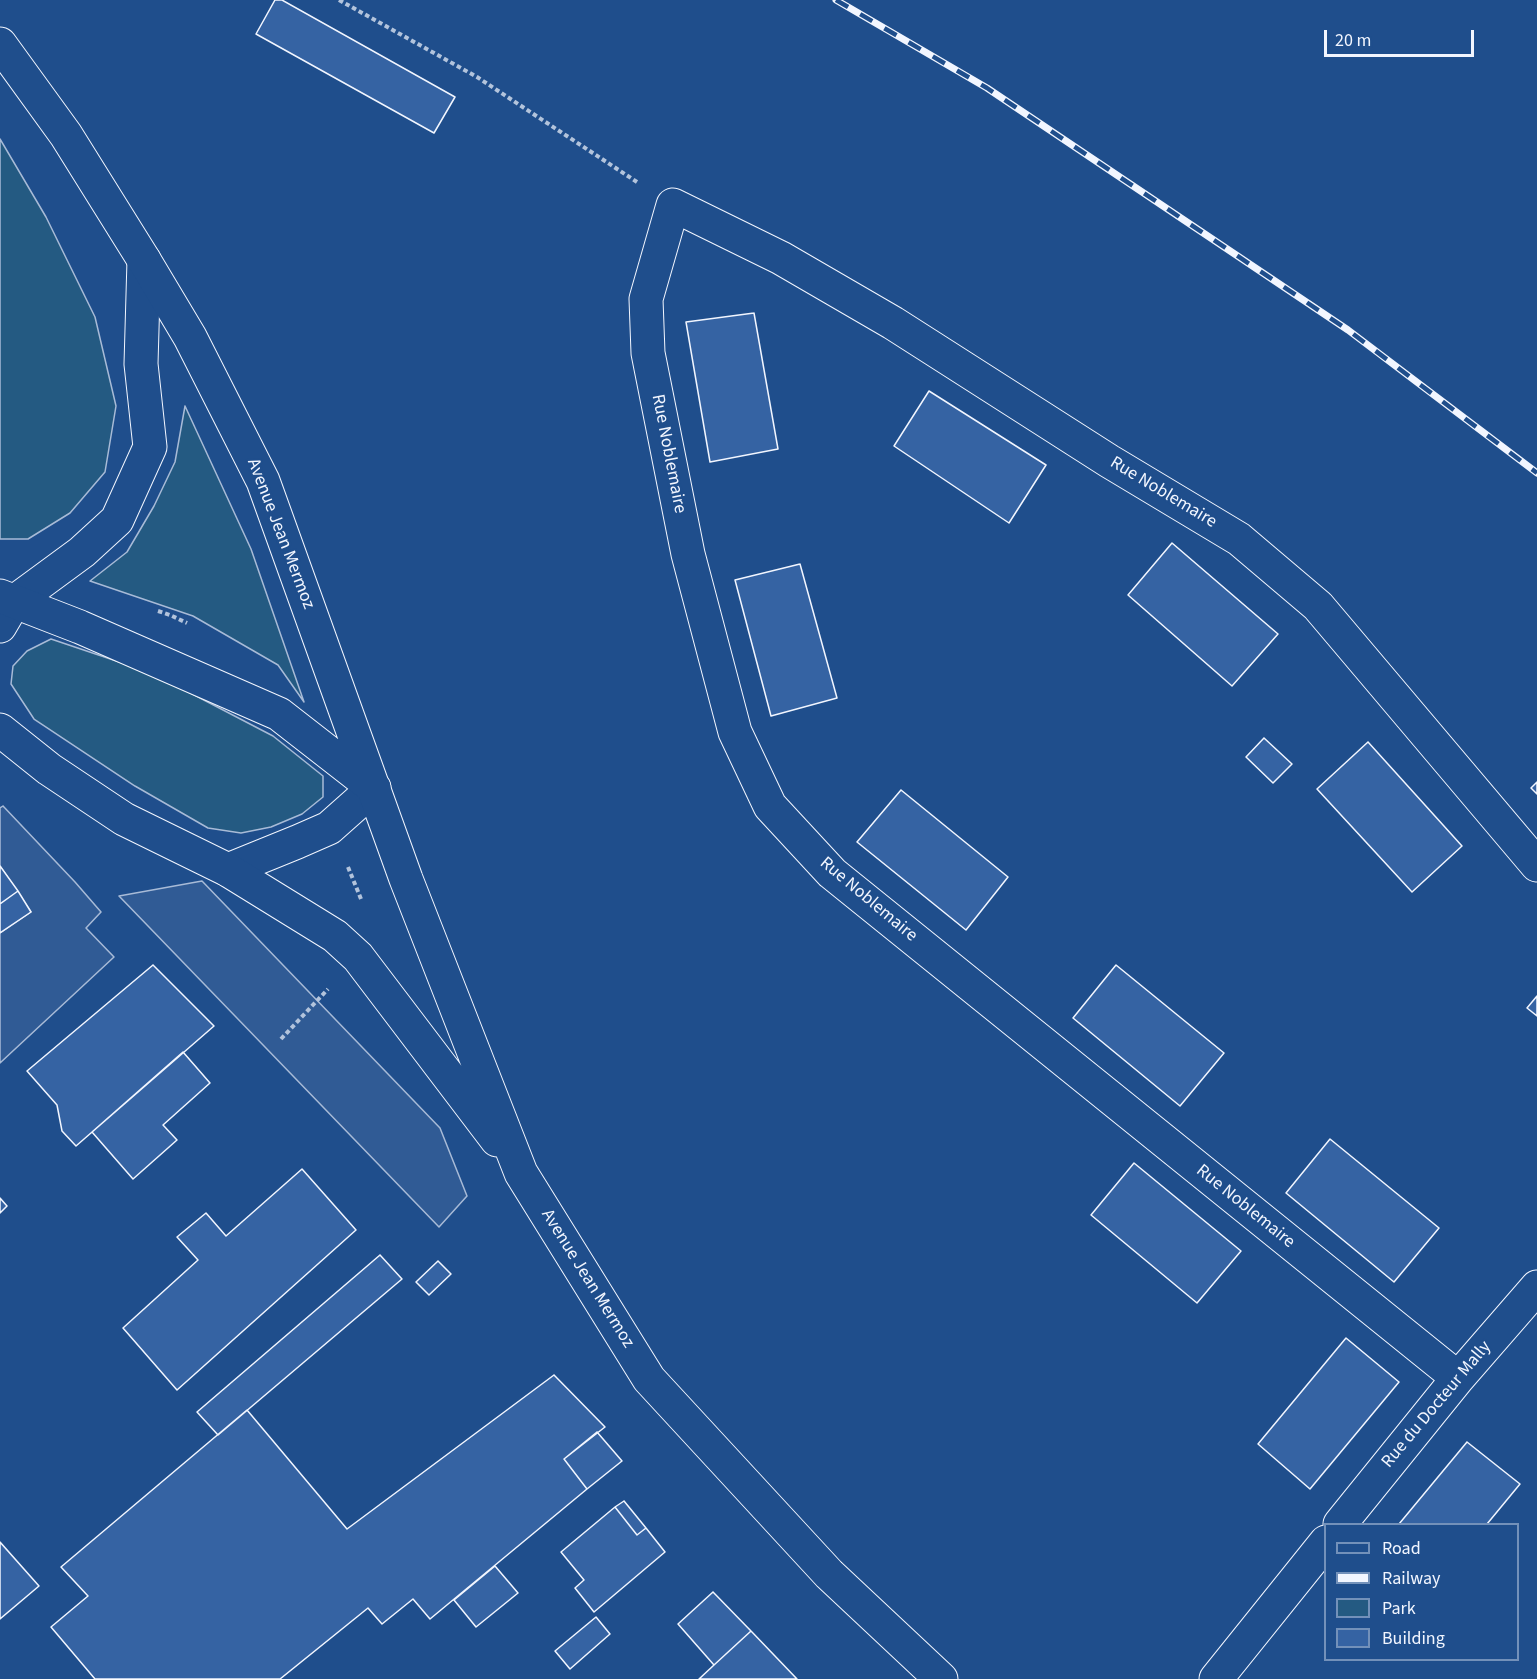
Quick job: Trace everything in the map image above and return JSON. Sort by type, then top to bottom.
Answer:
[{"type":"street","name":"Avenue Jean Mermoz","points":[[0,44],[66,135],[144,260],[190,337],[263,481],[406,879],[521,1173],[649,1379],[829,1574],[941,1679]]},
{"type":"street","name":"Rue Noblemaire","points":[[1458,1378],[832,873],[770,806],[735,732],[688,554],[648,353],[646,298],[673,205],[781,258],[892,323],[1100,454],[1239,538],[1318,606],[1537,866]]},
{"type":"street","points":[[5,608],[82,552],[117,520],[150,447],[141,364],[144,260]]},
{"type":"street","points":[[5,608],[80,627],[279,714],[374,788],[329,828],[228,870]]},
{"type":"street","points":[[0,730],[49,769],[124,819],[228,870],[335,936],[358,957],[521,1173]]},
{"type":"street","name":"Rue du Docteur Mally","points":[[1341,1523],[1458,1378],[1537,1287]]},
{"type":"street","points":[[1216,1679],[1324,1544]]},
{"type":"path","points":[[339,0],[477,76],[673,205]]},
{"type":"green space","points":[[0,139],[46,217],[95,317],[116,406],[105,472],[70,513],[28,539],[0,539]]},
{"type":"green space","points":[[185,406],[251,549],[304,702],[278,665],[193,616],[90,581],[127,552],[154,506],[175,462]]},
{"type":"green space","points":[[51,639],[152,673],[273,736],[323,776],[323,797],[302,814],[271,827],[241,833],[208,828],[135,786],[34,719],[11,684],[13,666],[27,651]]},
{"type":"shaded area","points":[[3,806],[101,912],[86,928],[114,957],[0,1063],[0,933],[31,912],[0,866],[0,808]]},
{"type":"shaded area","points":[[202,881],[440,1128],[467,1196],[439,1227],[119,896]]},
{"type":"building","points":[[275,0],[282,0],[455,97],[434,133],[256,34]]},
{"type":"building","points":[[754,313],[778,449],[710,462],[686,322]]},
{"type":"building","points":[[929,391],[1046,465],[1009,523],[894,446]]},
{"type":"building","points":[[1172,543],[1278,634],[1232,686],[1128,595]]},
{"type":"building","points":[[800,564],[837,698],[771,716],[735,580]]},
{"type":"building","points":[[1264,738],[1292,764],[1273,783],[1246,757]]},
{"type":"building","points":[[1368,742],[1462,846],[1412,892],[1317,789]]},
{"type":"building","points":[[1537,782],[1537,794],[1531,788]]},
{"type":"building","points":[[901,790],[1008,877],[966,930],[857,842]]},
{"type":"building","points":[[0,866],[18,891],[0,904]]},
{"type":"building","points":[[18,891],[31,912],[0,933],[0,904]]},
{"type":"building","points":[[153,965],[214,1026],[76,1146],[62,1131],[57,1105],[27,1071]]},
{"type":"building","points":[[1116,965],[1224,1053],[1180,1106],[1073,1018]]},
{"type":"building","points":[[1537,996],[1537,1016],[1527,1008]]},
{"type":"building","points":[[183,1052],[210,1083],[163,1125],[177,1140],[133,1179],[92,1132]]},
{"type":"building","points":[[1330,1139],[1439,1228],[1394,1282],[1286,1193]]},
{"type":"building","points":[[1134,1163],[1241,1251],[1197,1303],[1091,1215]]},
{"type":"building","points":[[302,1169],[356,1230],[177,1390],[123,1328],[198,1260],[177,1237],[206,1213],[226,1236]]},
{"type":"building","points":[[0,1198],[7,1206],[0,1213]]},
{"type":"building","points":[[380,1255],[402,1279],[218,1435],[197,1412]]},
{"type":"building","points":[[438,1261],[451,1274],[429,1295],[416,1282]]},
{"type":"building","points":[[1346,1338],[1399,1382],[1310,1489],[1258,1444]]},
{"type":"building","points":[[554,1375],[605,1427],[564,1459],[587,1489],[430,1619],[413,1599],[382,1624],[368,1608],[280,1679],[95,1679],[51,1627],[88,1596],[61,1567],[247,1410],[347,1529]]},
{"type":"building","points":[[597,1432],[622,1461],[587,1489],[564,1459]]},
{"type":"building","points":[[1467,1442],[1520,1484],[1488,1523],[1400,1523]]},
{"type":"building","points":[[624,1501],[646,1528],[637,1535],[615,1507]]},
{"type":"building","points":[[615,1507],[637,1535],[646,1528],[665,1552],[594,1612],[575,1588],[584,1580],[561,1552]]},
{"type":"building","points":[[0,1542],[39,1586],[0,1619]]},
{"type":"building","points":[[495,1566],[518,1593],[476,1627],[454,1600]]},
{"type":"building","points":[[713,1592],[751,1631],[714,1665],[678,1624]]},
{"type":"building","points":[[596,1617],[610,1634],[570,1669],[555,1651]]},
{"type":"building","points":[[751,1631],[797,1679],[699,1679],[714,1665]]},
{"type":"railway","points":[[836,0],[987,88],[1348,330],[1537,473]]}]
